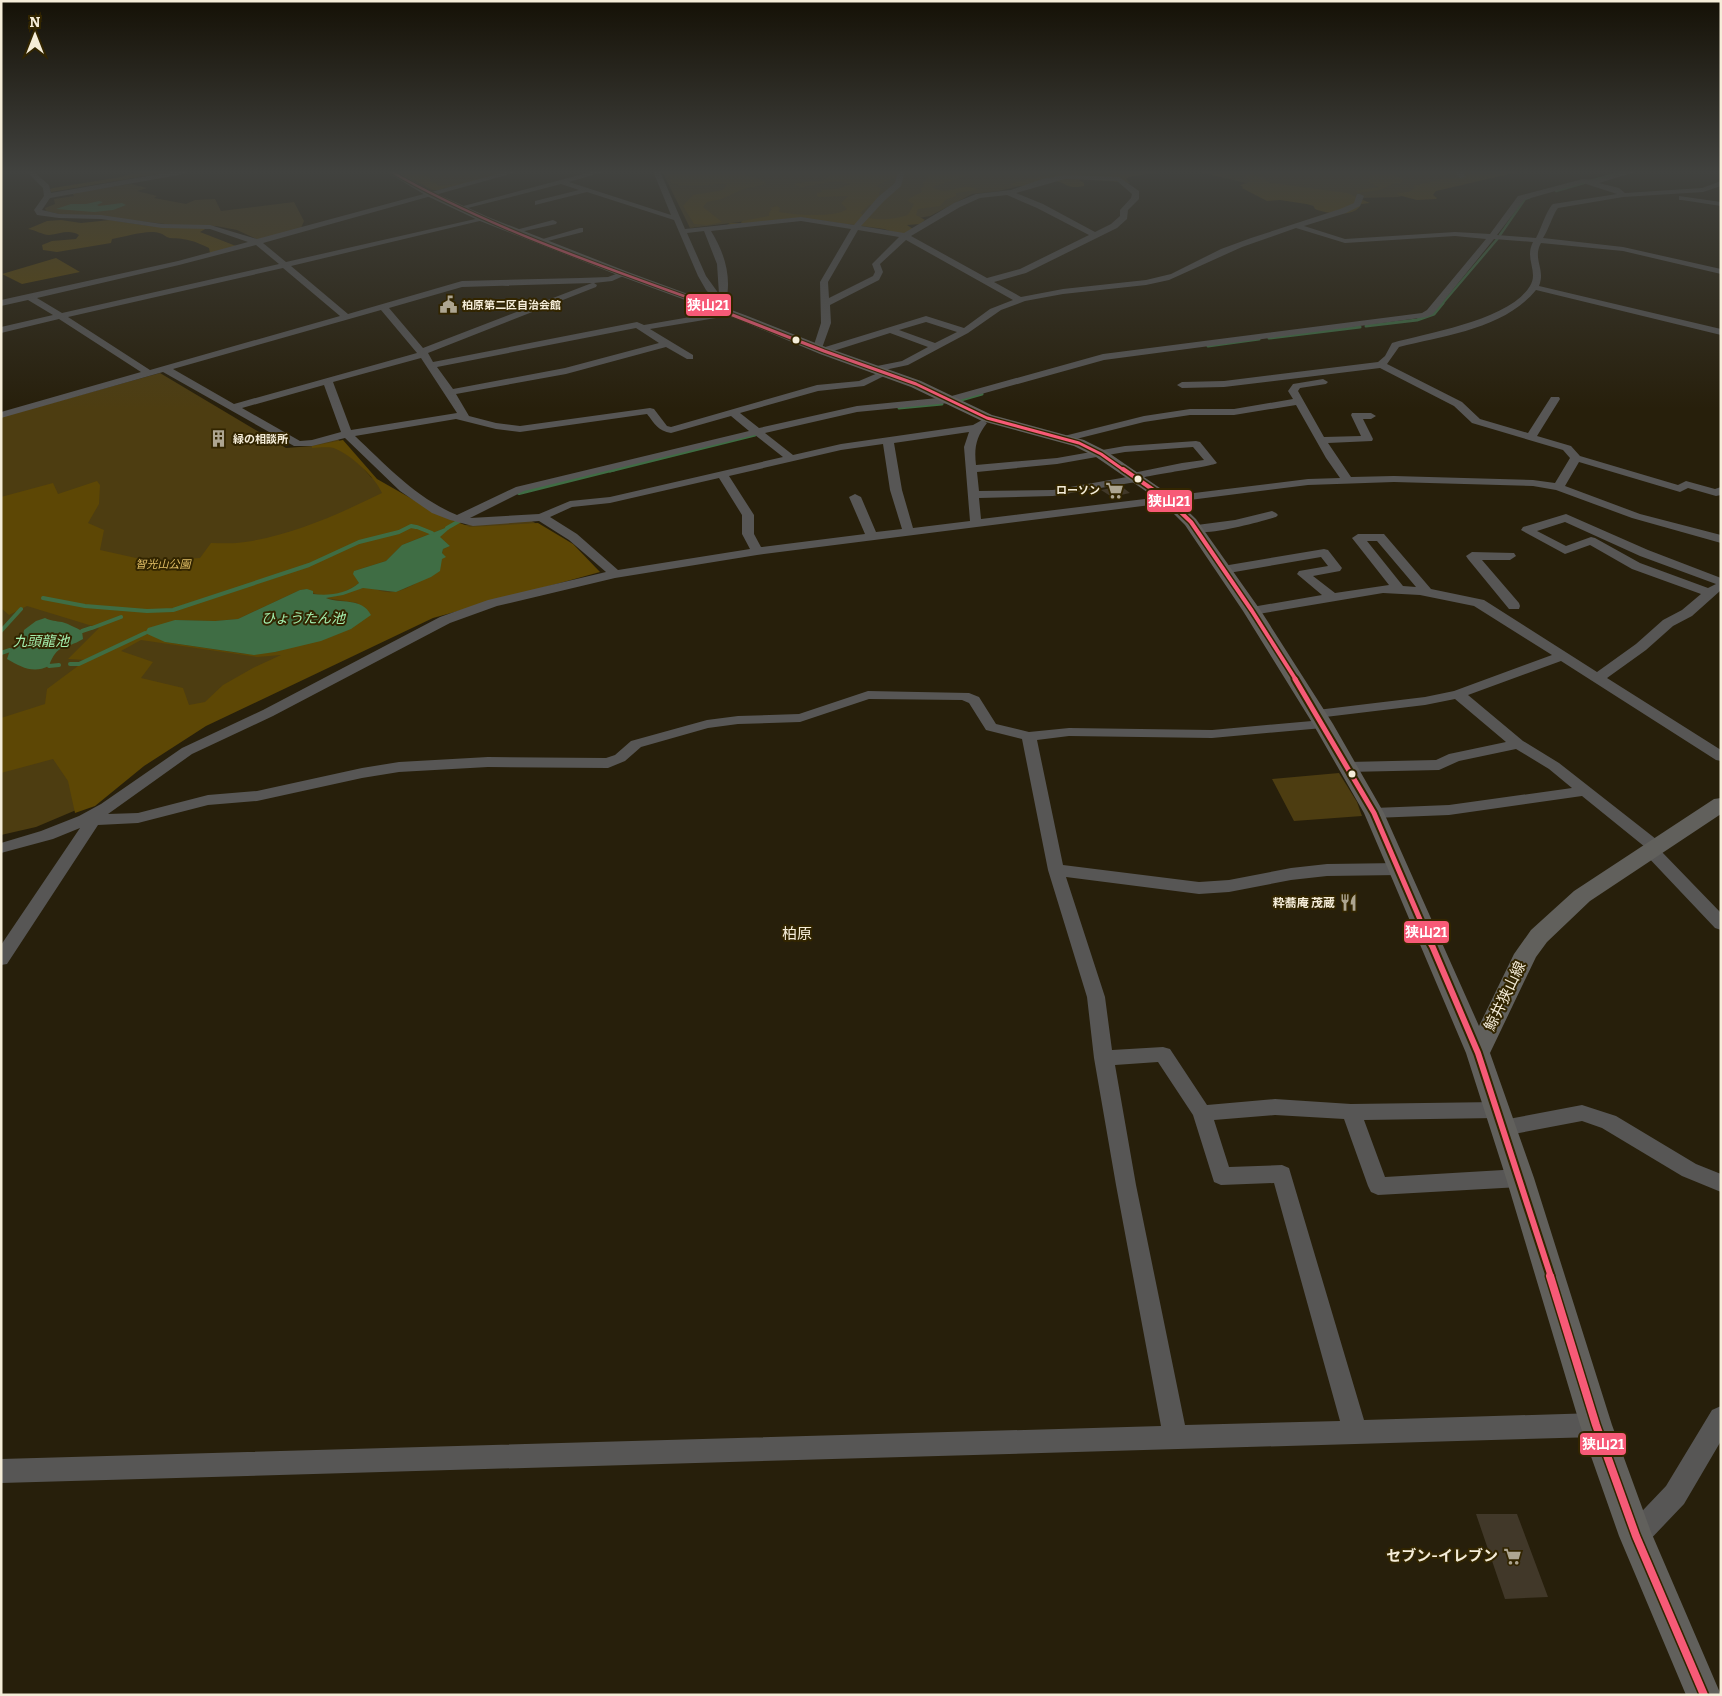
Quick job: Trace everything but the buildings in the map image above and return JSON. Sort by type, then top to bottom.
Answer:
[{"type":"main road","points":[[563,250],[624,274],[725,306],[821,350],[916,384],[949,400],[981,423],[1064,439],[1101,454],[1168,500],[1197,529],[1252,611],[1320,719],[1374,813],[1399,869],[1478,1053],[1520,1178],[1596,1425],[1636,1536],[1704,1695]]},
{"type":"main road","name":"鯨井狭山線","points":[[1478,1053],[1526,954],[1539,936],[1582,896],[1721,804]]},
{"type":"street","points":[[1,303],[229,250]]},
{"type":"street","points":[[267,250],[348,317]]},
{"type":"street","points":[[1,330],[351,250]]},
{"type":"street","points":[[692,250],[709,288],[725,306]]},
{"type":"street","points":[[717,250],[725,306]]},
{"type":"street","points":[[843,250],[824,282],[826,322],[821,350],[926,319]]},
{"type":"street","points":[[825,304],[876,278],[879,272],[876,264],[890,250]]},
{"type":"street","points":[[930,250],[1020,300]]},
{"type":"street","points":[[984,281],[1023,271],[1066,250]]},
{"type":"street","points":[[165,369],[298,444],[456,416],[464,416],[496,426],[520,429],[650,411],[664,429],[671,430],[817,388],[861,384],[880,371],[905,363],[937,347],[965,331],[1001,306],[1020,300],[1068,291],[1166,278],[1186,271],[1229,250]]},
{"type":"street","points":[[460,520],[520,489],[757,431],[857,409],[949,400],[1103,357],[1424,315],[1430,312],[1481,250]]},
{"type":"street","points":[[1349,380],[1358,378],[1389,357],[1395,345],[1487,321],[1524,300],[1534,287],[1538,277],[1533,256],[1534,250]]},
{"type":"street","points":[[1628,250],[1721,272]]},
{"type":"street","points":[[234,408],[423,353],[624,274]]},
{"type":"street","points":[[1,415],[462,284],[573,282],[609,279]]},
{"type":"street","points":[[1534,287],[1721,332]]},
{"type":"street","points":[[30,297],[149,373]]},
{"type":"street","points":[[383,306],[432,365],[451,392],[464,416]]},
{"type":"street","points":[[643,328],[725,306]]},
{"type":"street","points":[[913,314],[965,331]]},
{"type":"street","points":[[432,365],[637,325],[690,357]]},
{"type":"street","points":[[890,330],[937,347]]},
{"type":"street","points":[[451,392],[566,371],[667,344]]},
{"type":"street","points":[[1182,385],[1224,384],[1285,375],[1376,366],[1458,404],[1476,421],[1567,448],[1576,458],[1680,489],[1686,484],[1716,493],[1721,490]]},
{"type":"street","points":[[1285,375],[1320,440],[1348,481]]},
{"type":"street","points":[[328,382],[347,434],[395,481],[418,500],[442,513],[460,520],[483,522],[541,518],[570,504],[584,501],[610,500],[841,447],[888,441],[981,423]]},
{"type":"street","points":[[1296,396],[1297,386],[1333,382]]},
{"type":"street","points":[[1064,439],[1144,419],[1190,412],[1234,412],[1296,396]]},
{"type":"street","points":[[1532,437],[1555,399]]},
{"type":"street","points":[[733,412],[791,458]]},
{"type":"street","points":[[1320,440],[1368,439],[1356,415],[1370,416]]},
{"type":"street","points":[[976,524],[973,469],[969,447],[981,423]]},
{"type":"street","points":[[888,441],[896,490],[909,533]]},
{"type":"street","points":[[973,469],[1057,462],[1125,449],[1196,444],[1212,463],[1182,466],[1053,494],[975,495]]},
{"type":"street","points":[[1558,486],[1576,458]]},
{"type":"street","points":[[722,474],[748,515],[748,534],[757,551]]},
{"type":"street","points":[[1,848],[89,820],[187,751],[268,713],[445,620],[493,603],[615,574],[757,551],[1308,482],[1508,481],[1558,486],[1636,516],[1721,539]]},
{"type":"street","points":[[855,497],[872,537]]},
{"type":"street","points":[[1197,529],[1235,524],[1272,515]]},
{"type":"street","points":[[541,518],[573,537],[615,574]]},
{"type":"street","points":[[1598,678],[1641,647],[1668,623],[1688,613],[1710,593],[1721,582],[1644,553],[1566,518],[1527,530],[1565,550],[1591,541],[1636,566],[1710,593]]},
{"type":"street","points":[[1399,589],[1358,538],[1380,537],[1426,591]]},
{"type":"street","points":[[1224,570],[1324,553],[1336,568],[1303,574],[1333,598]]},
{"type":"street","points":[[1510,556],[1472,556],[1514,606]]},
{"type":"street","points":[[1252,611],[1399,589],[1426,591],[1479,603],[1721,757]]},
{"type":"street","points":[[89,820],[138,818],[208,800],[257,796],[362,773],[399,767],[488,762],[608,763],[620,758],[636,744],[649,739],[707,724],[738,720],[800,718],[868,694],[964,696],[974,700],[991,726],[1006,732],[1029,736],[1069,732],[1212,734],[1320,719],[1458,694],[1562,656]]},
{"type":"street","points":[[1458,694],[1518,744],[1548,762],[1586,790],[1653,849],[1720,922]]},
{"type":"street","points":[[1029,736],[1056,870],[1096,997],[1104,1058],[1126,1185],[1175,1437]]},
{"type":"street","points":[[1348,767],[1439,764],[1454,757],[1518,744]]},
{"type":"street","points":[[1374,813],[1449,810],[1586,790]]},
{"type":"street","points":[[1,959],[89,820]]},
{"type":"street","points":[[1056,870],[1199,888],[1229,886],[1291,874],[1318,871],[1399,869]]},
{"type":"street","points":[[1104,1058],[1163,1054],[1202,1113],[1220,1176],[1282,1174],[1355,1432]]},
{"type":"street","points":[[1202,1113],[1275,1108],[1500,1119],[1582,1113],[1609,1122],[1689,1170],[1721,1182]]},
{"type":"street","points":[[1351,1112],[1378,1186],[1520,1178]]},
{"type":"street","points":[[1636,1536],[1675,1494],[1721,1418]]},
{"type":"street","points":[[1,1471],[1596,1425]]},
{"type":"green space","points":[[44,250],[68,250],[57,252]]},
{"type":"green space","points":[[209,250],[221,250],[210,253]]},
{"type":"green space","points":[[56,258],[80,272],[22,284],[2,274]]},
{"type":"green space","name":"智光山公園","points":[[160,373],[286,448],[312,446],[313,444],[337,438],[371,477],[436,514],[463,525],[530,520],[567,541],[425,618],[197,727],[88,805],[36,827],[1,835],[1,417]]},
{"type":"green space","points":[[343,440],[377,479],[442,516],[470,527],[538,523],[573,544],[600,572],[433,618],[206,726],[144,766],[95,806],[75,813],[68,781],[53,759],[1,773],[1,718],[45,704],[47,689],[86,660],[68,659],[99,628],[27,606],[9,615],[1,608],[1,497],[53,483],[58,494],[97,481],[100,485],[99,504],[88,523],[104,530],[100,550],[154,562],[200,558],[211,543],[241,543],[281,534],[332,516],[382,493],[369,474],[342,452],[333,448],[312,448],[312,446]],"holes":[[[445,528],[448,529],[439,537],[450,546],[443,549],[440,566],[422,580],[408,588],[393,592],[366,588],[326,598],[358,603],[289,648],[275,652],[245,654],[165,642],[175,620],[215,621],[238,619],[300,590],[307,589],[319,595],[341,593],[359,583],[354,571],[386,561],[402,545]],[[141,640],[257,657],[281,655],[223,685],[205,702],[189,705],[183,688],[141,678],[153,662],[121,651]]]},
{"type":"green space","points":[[1339,773],[1357,802],[1362,816],[1294,821],[1272,779]]},
{"type":"water","name":"ひょうたん池","points":[[445,528],[449,529],[440,537],[450,546],[443,549],[442,553],[446,557],[442,559],[440,571],[431,577],[396,592],[363,588],[343,595],[326,598],[356,603],[367,609],[371,615],[351,629],[321,641],[254,655],[165,642],[145,633],[148,628],[175,620],[215,621],[238,619],[300,590],[307,589],[313,591],[313,594],[319,595],[349,590],[359,583],[353,574],[354,571],[386,561],[402,545]]},
{"type":"water","name":"九頭龍池","points":[[45,618],[65,623],[82,631],[83,639],[59,650],[49,666],[43,668],[27,669],[7,659],[10,650],[23,636],[24,630],[36,621]]},
{"type":"waterway","points":[[1442,304],[1488,250]]},
{"type":"waterway","points":[[1366,326],[1417,320],[1434,314],[1443,303]]},
{"type":"waterway","points":[[1269,338],[1360,327]]},
{"type":"waterway","points":[[1208,346],[1259,339]]},
{"type":"waterway","points":[[961,400],[982,394]]},
{"type":"waterway","points":[[899,408],[942,404]]},
{"type":"waterway","points":[[610,471],[755,435]]},
{"type":"waterway","points":[[519,493],[615,469]]},
{"type":"waterway","points":[[447,528],[461,520]]},
{"type":"waterway","points":[[43,598],[85,606],[147,611],[173,610],[309,565],[359,542],[399,532],[411,526],[416,527]]},
{"type":"waterway","points":[[417,527],[432,533]]},
{"type":"waterway","points":[[1,631],[21,609]]},
{"type":"waterway","points":[[92,628],[121,617]]},
{"type":"waterway","points":[[82,631],[91,628]]},
{"type":"waterway","points":[[70,664],[79,664],[145,633]]},
{"type":"waterway","points":[[1,653],[10,650]]},
{"type":"waterway","points":[[49,666],[59,665]]},
{"type":"transit line","name":"狭山21","points":[[563,250],[741,317],[824,351],[916,384],[987,418],[1079,443],[1101,454],[1168,500],[1191,522],[1252,611],[1323,724],[1374,813],[1399,869],[1478,1053],[1520,1178],[1596,1425],[1636,1536],[1704,1695]]},
{"type":"place","name":"柏原第二区自治会館","points":[[448,305]]},
{"type":"place","name":"緑の相談所","points":[[219,439]]},
{"type":"place","name":"ローソン","points":[[1114,490]]},
{"type":"place","name":"粋蕎庵 茂蔵","points":[[1349,903]]},
{"type":"place","name":"セブン-イレブン","points":[[1512,1556]]},
{"type":"district","name":"柏原","points":[[797,934]]}]
